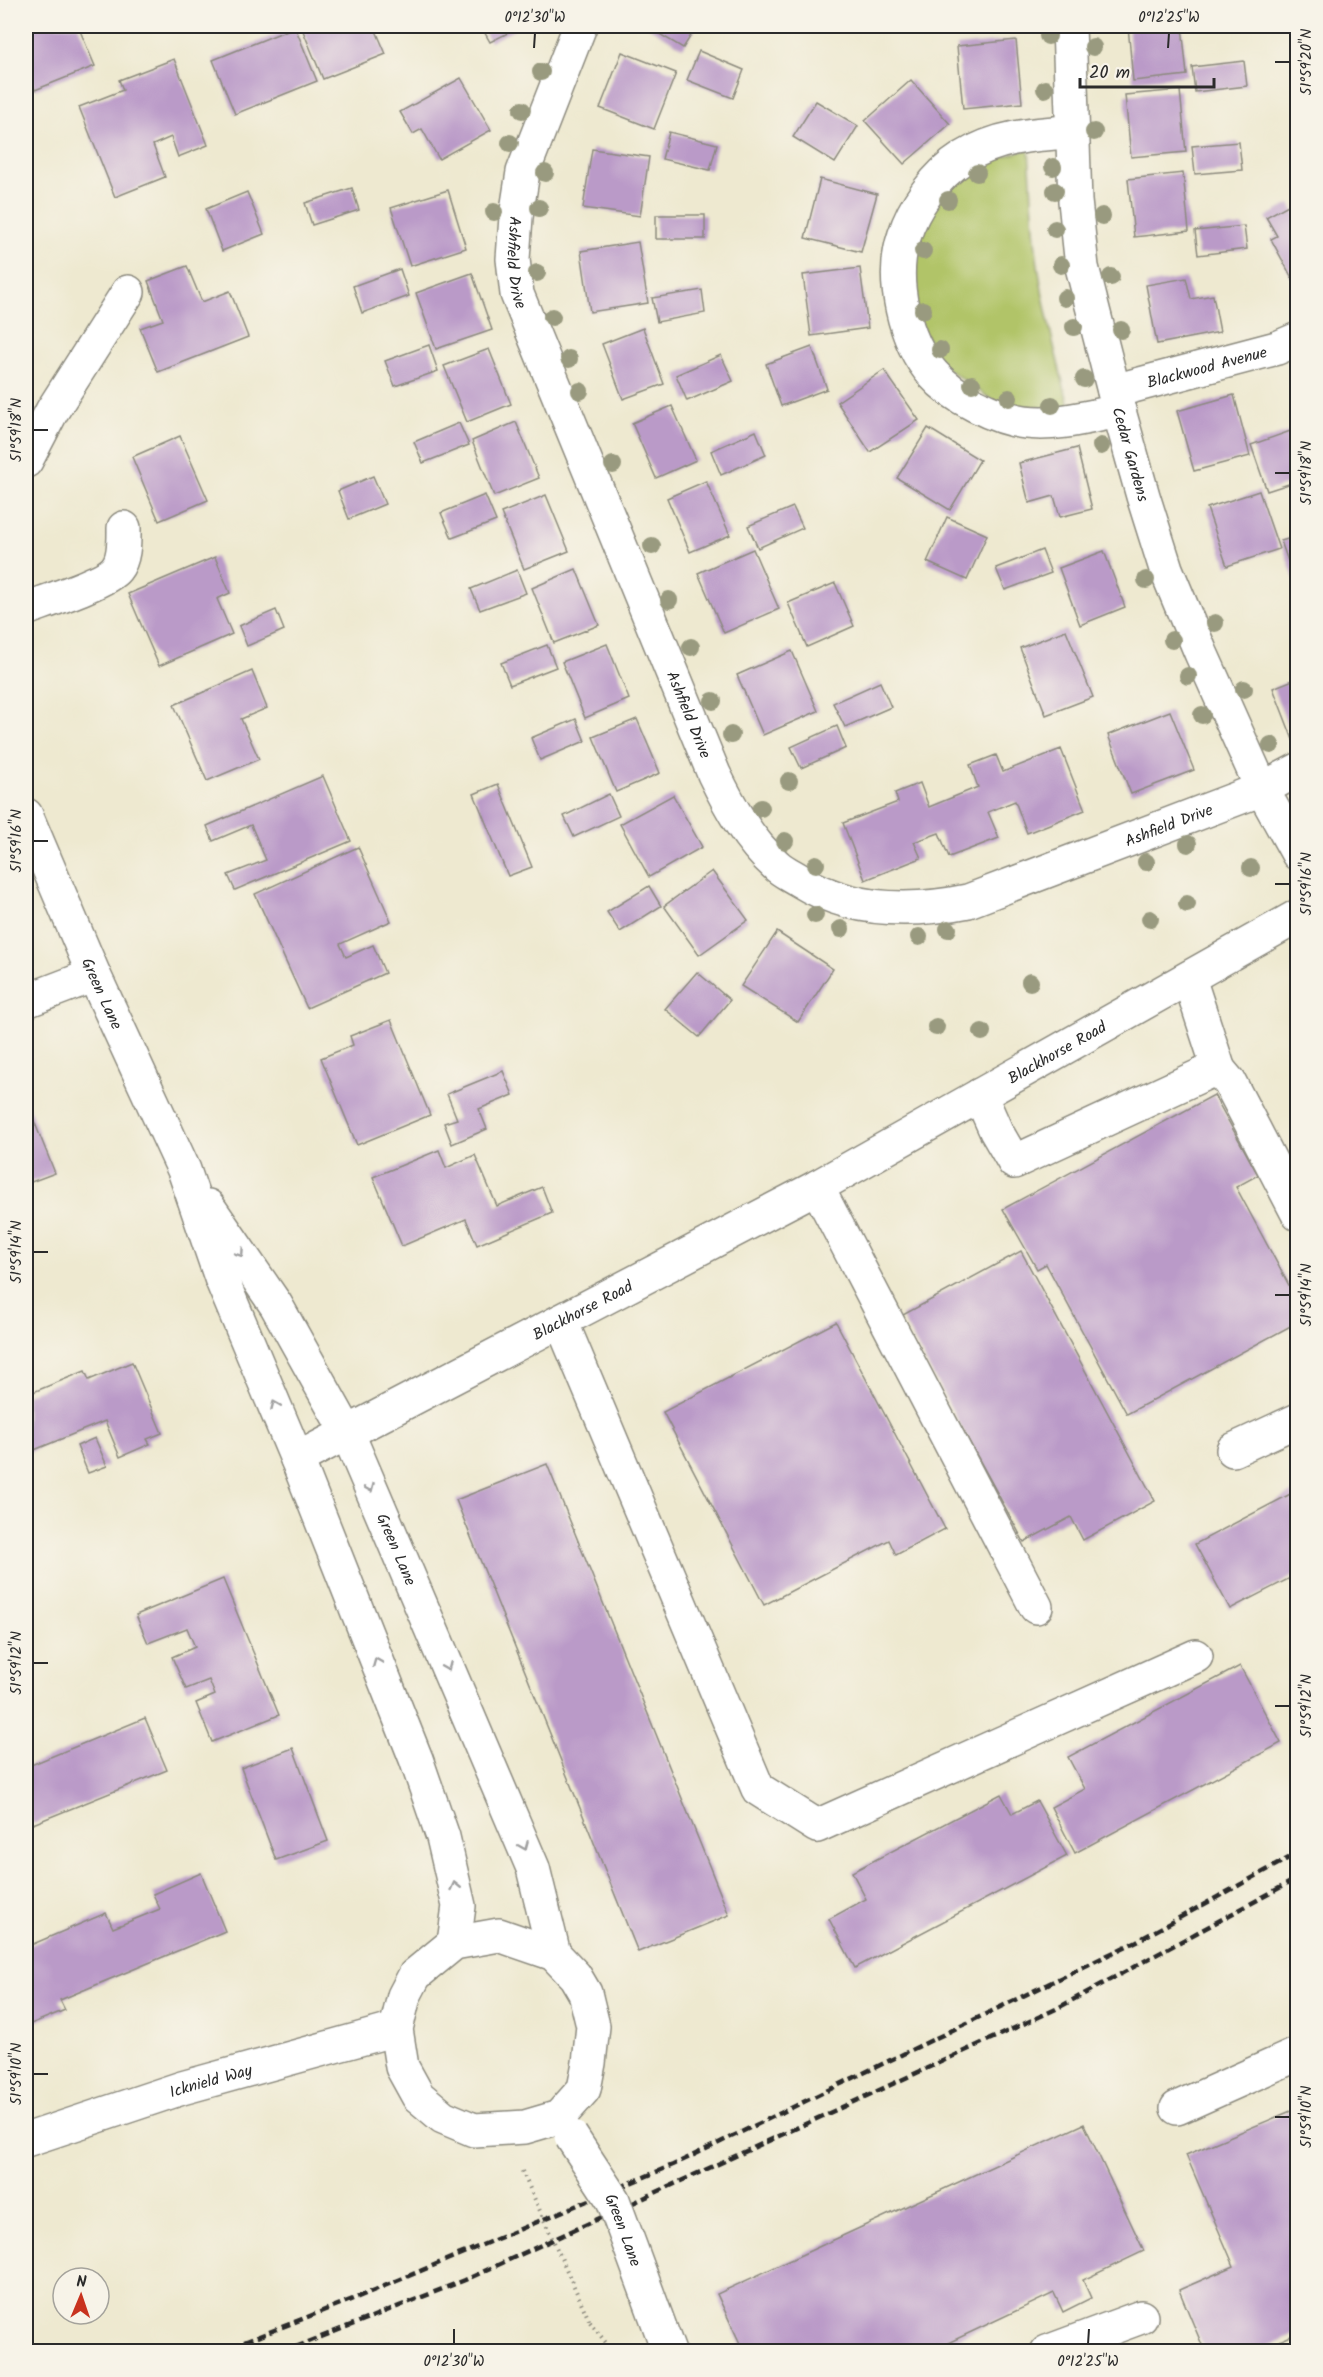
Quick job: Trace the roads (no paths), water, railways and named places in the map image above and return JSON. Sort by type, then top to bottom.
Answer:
[{"type":"street","name":"Ashfield Drive","points":[[580,26],[523,172],[516,217],[513,259],[517,294],[714,774],[732,810],[751,838],[777,866],[834,898],[873,907],[937,908],[968,901],[1263,789],[1298,770]]},
{"type":"street","name":"Cedar Gardens","points":[[1070,26],[1075,201],[1082,267],[1116,401],[1166,569],[1263,789],[1298,854]]},
{"type":"street","name":"Blackwood Avenue","points":[[1072,132],[1035,134],[1000,140],[963,158],[940,176],[919,205],[904,237],[899,271],[901,304],[912,341],[933,375],[968,402],[992,413],[1024,422],[1058,423],[1298,339]]},
{"type":"street","points":[[26,461],[52,411],[128,292]]},
{"type":"street","points":[[26,609],[103,578],[116,570],[121,557],[124,528]]},
{"type":"street","name":"Green Lane","points":[[26,815],[94,975],[184,1170],[221,1278],[297,1459],[416,1759],[443,1837],[459,1906],[454,1943]]},
{"type":"street","name":"Blackhorse Road","points":[[297,1459],[817,1187],[1298,916]]},
{"type":"street","points":[[26,1001],[94,975]]},
{"type":"street","points":[[1189,978],[1219,1070],[1230,1083],[1298,1214]]},
{"type":"street","points":[[980,1095],[1014,1162],[1206,1073],[1219,1070]]},
{"type":"street","name":"Green Lane","points":[[184,1170],[276,1305],[348,1434],[533,1868],[554,1954]]},
{"type":"street","points":[[817,1187],[1036,1607]]},
{"type":"street","points":[[561,1321],[758,1789],[818,1826],[1196,1656]]},
{"type":"street","points":[[1233,1450],[1298,1420]]},
{"type":"street","name":"Green Lane","points":[[499,1935],[554,1954],[575,1976],[585,1993],[593,2026],[584,2089],[565,2127],[474,2130],[443,2117],[418,2096],[402,2067],[396,2029],[404,1996],[415,1975],[454,1943],[499,1935]]},
{"type":"street","name":"Icknield Way","points":[[26,2140],[182,2088],[396,2029]]},
{"type":"street","points":[[1177,2108],[1298,2054]]},
{"type":"street","name":"Green Lane","points":[[565,2127],[614,2200],[669,2352]]},
{"type":"street","points":[[1047,2352],[1141,2317]]},
{"type":"railway","points":[[219,2352],[363,2295],[673,2165],[1137,1941],[1298,1853]]},
{"type":"railway","points":[[283,2352],[465,2280],[1056,2009],[1298,1878]]}]
